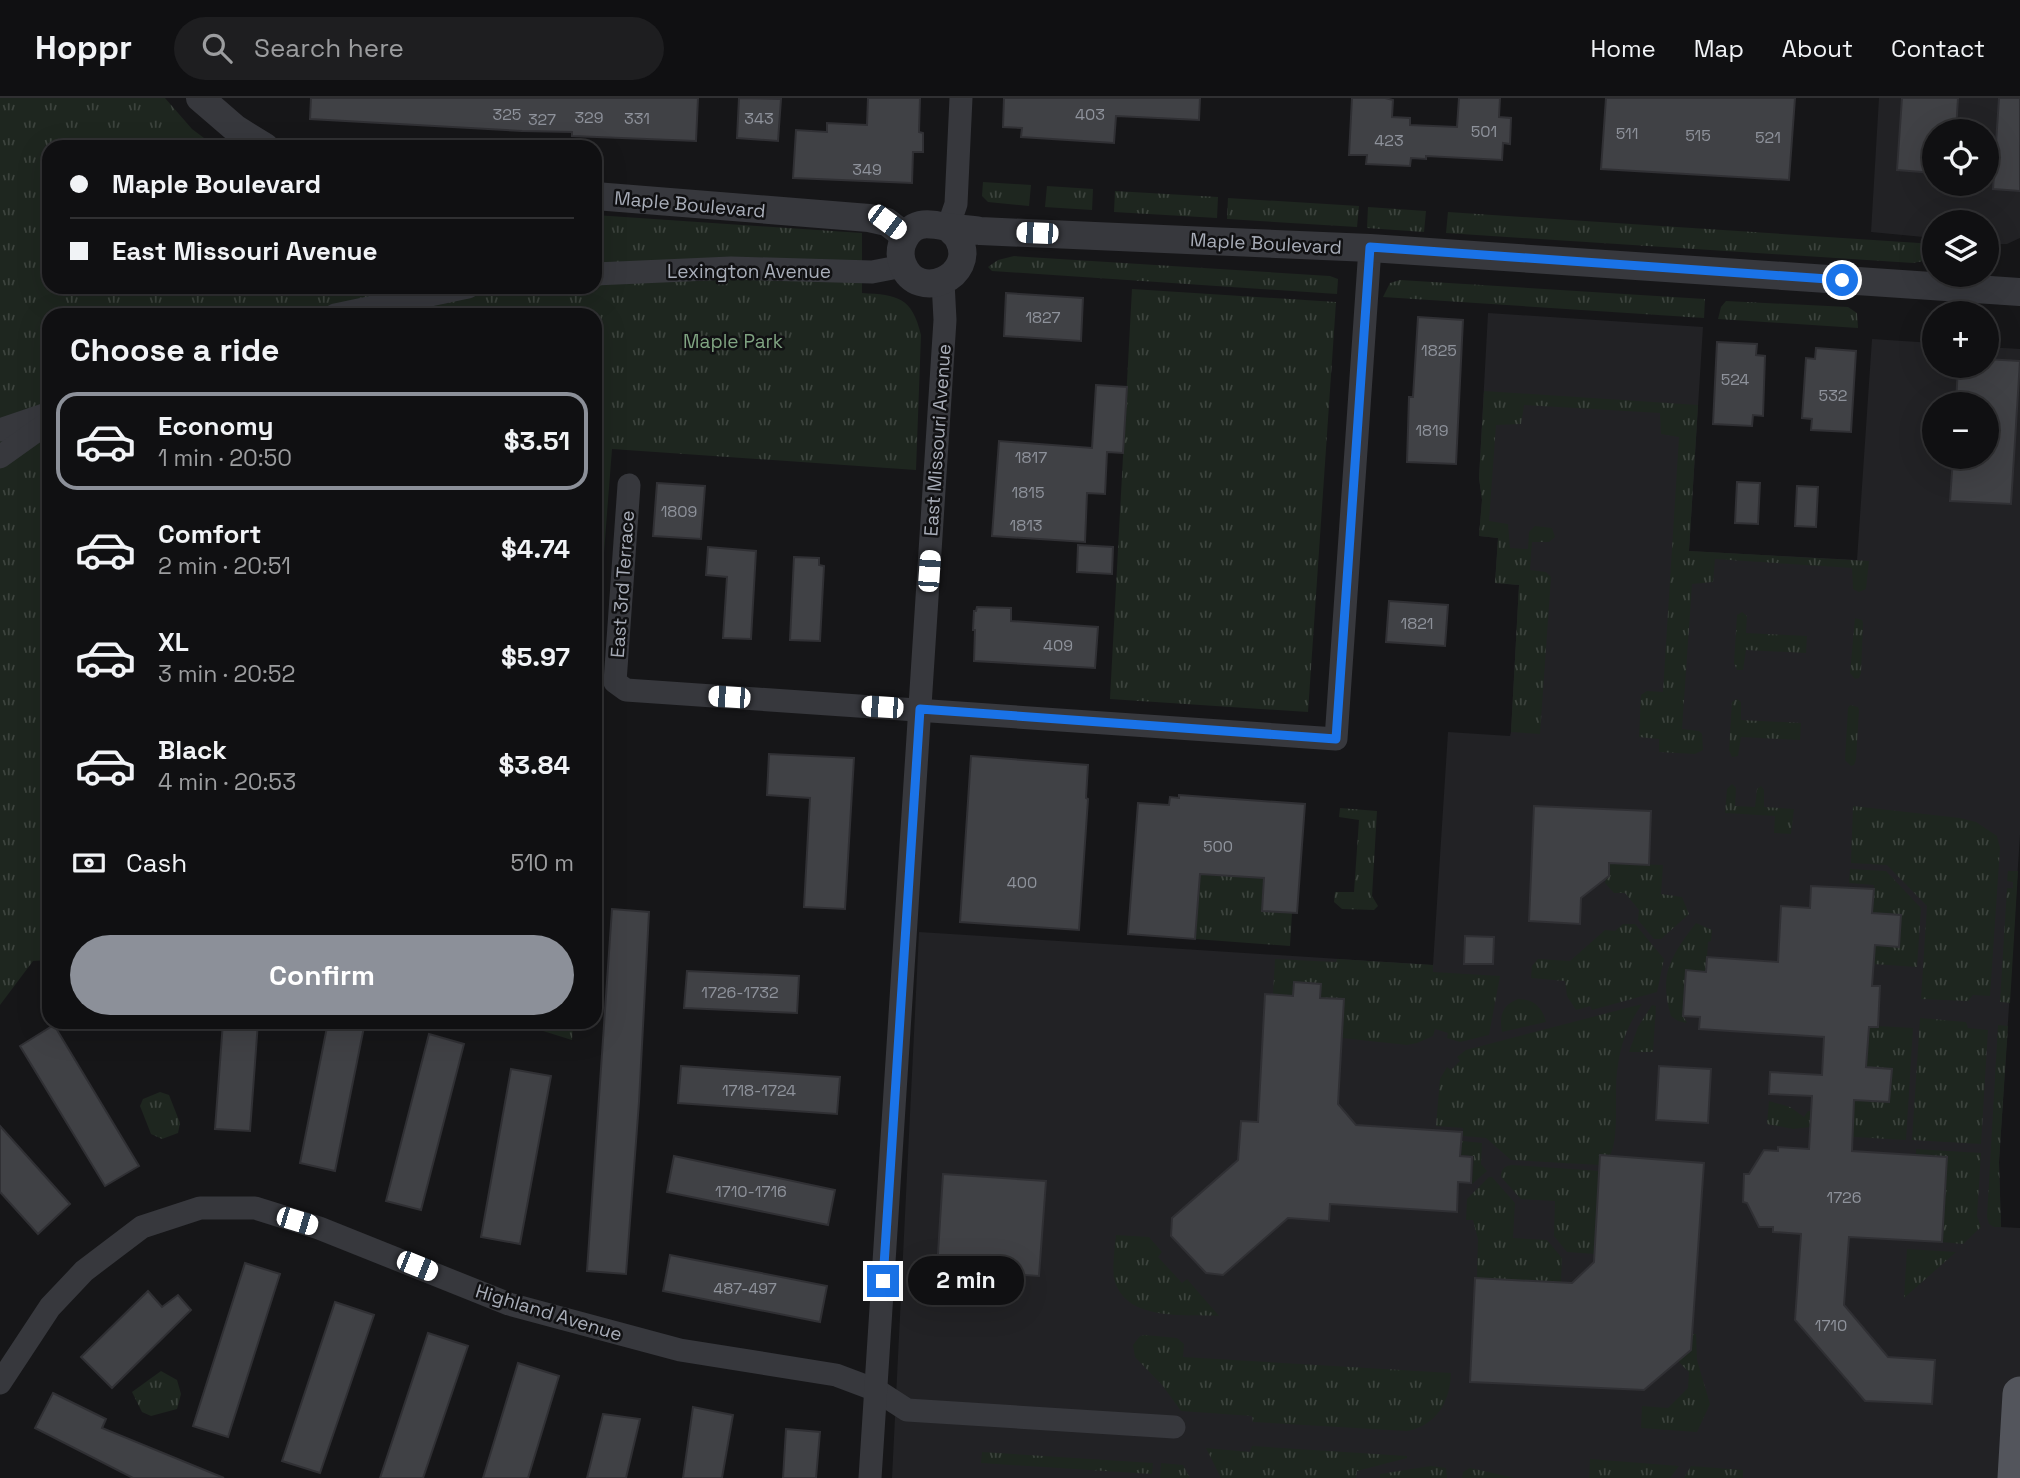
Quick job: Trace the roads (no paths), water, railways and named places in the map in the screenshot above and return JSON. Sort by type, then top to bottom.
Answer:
[{"type":"main road","points":[[2015,1478],[2020,1394]]},
{"type":"street","points":[[200,98],[236,130],[253,140]]},
{"type":"street","points":[[961,98],[956,204],[948,227],[959,240],[962,256]]},
{"type":"street","name":"Maple Boulevard","points":[[602,197],[869,218],[887,222],[905,236],[916,226],[932,223],[948,227],[1014,232],[1370,247],[2020,292]]},
{"type":"street","name":"Maple Boulevard","points":[[943,282],[956,272],[962,256],[1014,232]]},
{"type":"street","points":[[905,236],[900,251],[903,267],[912,278],[927,285],[943,282]]},
{"type":"street","points":[[920,709],[1336,739],[1370,247]]},
{"type":"street","name":"Lexington Avenue","points":[[602,274],[731,268],[872,272],[903,267]]},
{"type":"street","name":"East Missouri Avenue","points":[[870,1478],[945,320],[943,282]]},
{"type":"street","points":[[368,308],[435,294]]},
{"type":"street","points":[[0,430],[42,416]]},
{"type":"street","points":[[0,457],[42,427]]},
{"type":"street","name":"East 3rd Terrace","points":[[629,485],[615,682],[626,690],[920,709]]},
{"type":"street","name":"Highland Avenue","points":[[0,1383],[50,1307],[84,1271],[142,1227],[200,1208],[255,1208],[318,1228],[509,1304],[680,1350],[836,1375],[876,1390],[907,1410],[1174,1427]]},
{"type":"park label","name":"Maple Park","points":[[733,341]]}]
